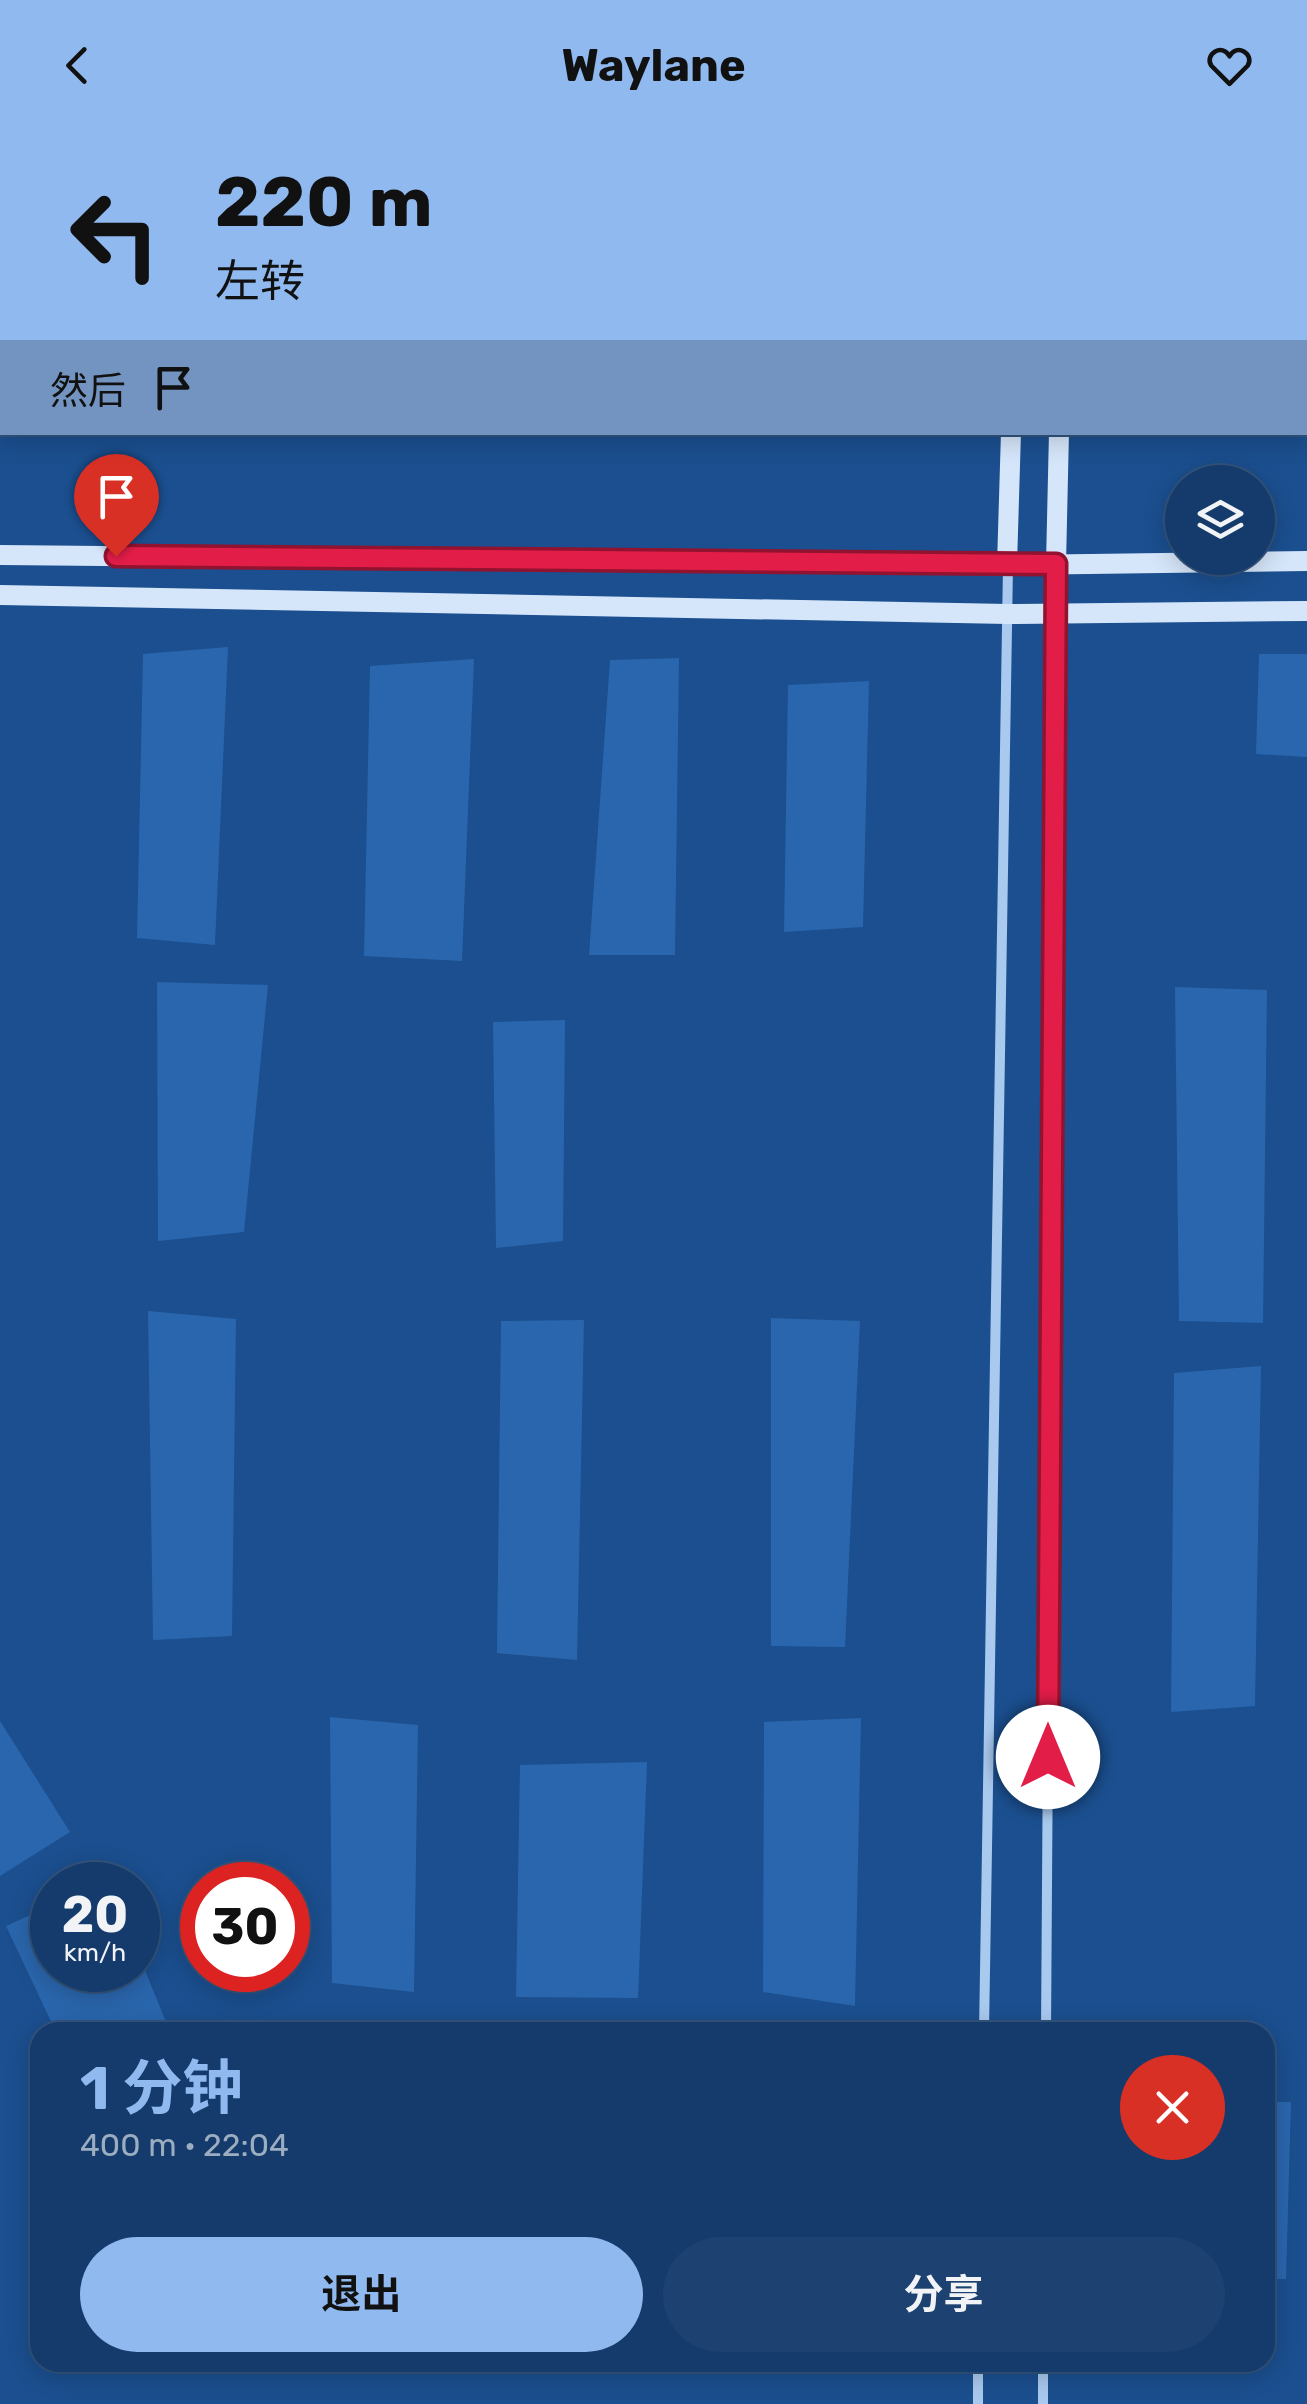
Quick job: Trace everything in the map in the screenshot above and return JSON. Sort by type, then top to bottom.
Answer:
[{"type":"street","points":[[984,2022],[1011,435]]},
{"type":"street","points":[[1046,2022],[1058,435]]},
{"type":"street","points":[[0,555],[1008,565],[1307,562]]},
{"type":"street","points":[[0,595],[1008,614],[1307,611]]},
{"type":"street","points":[[978,2372],[978,2404]]},
{"type":"street","points":[[1043,2372],[1043,2404]]},
{"type":"building","points":[[228,647],[215,945],[137,938],[143,654]]},
{"type":"building","points":[[1259,654],[1307,654],[1307,757],[1256,754]]},
{"type":"building","points":[[679,658],[675,955],[589,955],[610,660]]},
{"type":"building","points":[[474,659],[462,961],[364,956],[370,666]]},
{"type":"building","points":[[869,681],[863,927],[784,932],[788,685]]},
{"type":"building","points":[[157,982],[268,985],[244,1232],[158,1241]]},
{"type":"building","points":[[1175,987],[1267,990],[1263,1323],[1179,1321]]},
{"type":"building","points":[[565,1020],[563,1241],[496,1248],[493,1022]]},
{"type":"building","points":[[148,1311],[236,1319],[232,1636],[153,1640]]},
{"type":"building","points":[[771,1318],[860,1321],[845,1647],[771,1646]]},
{"type":"building","points":[[584,1320],[577,1660],[497,1653],[501,1321]]},
{"type":"building","points":[[1261,1366],[1255,1706],[1171,1712],[1174,1373]]},
{"type":"building","points":[[330,1717],[418,1725],[414,1992],[332,1983]]},
{"type":"building","points":[[861,1718],[855,2006],[763,1992],[764,1722]]},
{"type":"building","points":[[0,1721],[70,1832],[0,1876]]},
{"type":"building","points":[[647,1762],[638,1998],[516,1997],[520,1765]]},
{"type":"building","points":[[30,1915],[30,1977],[6,1926]]},
{"type":"building","points":[[37,1992],[154,1992],[166,2022],[51,2022]]},
{"type":"building","points":[[1275,2102],[1291,2102],[1286,2279],[1275,2279]]},
{"type":"route","points":[[116,556],[1056,564],[1048,1757]]}]
